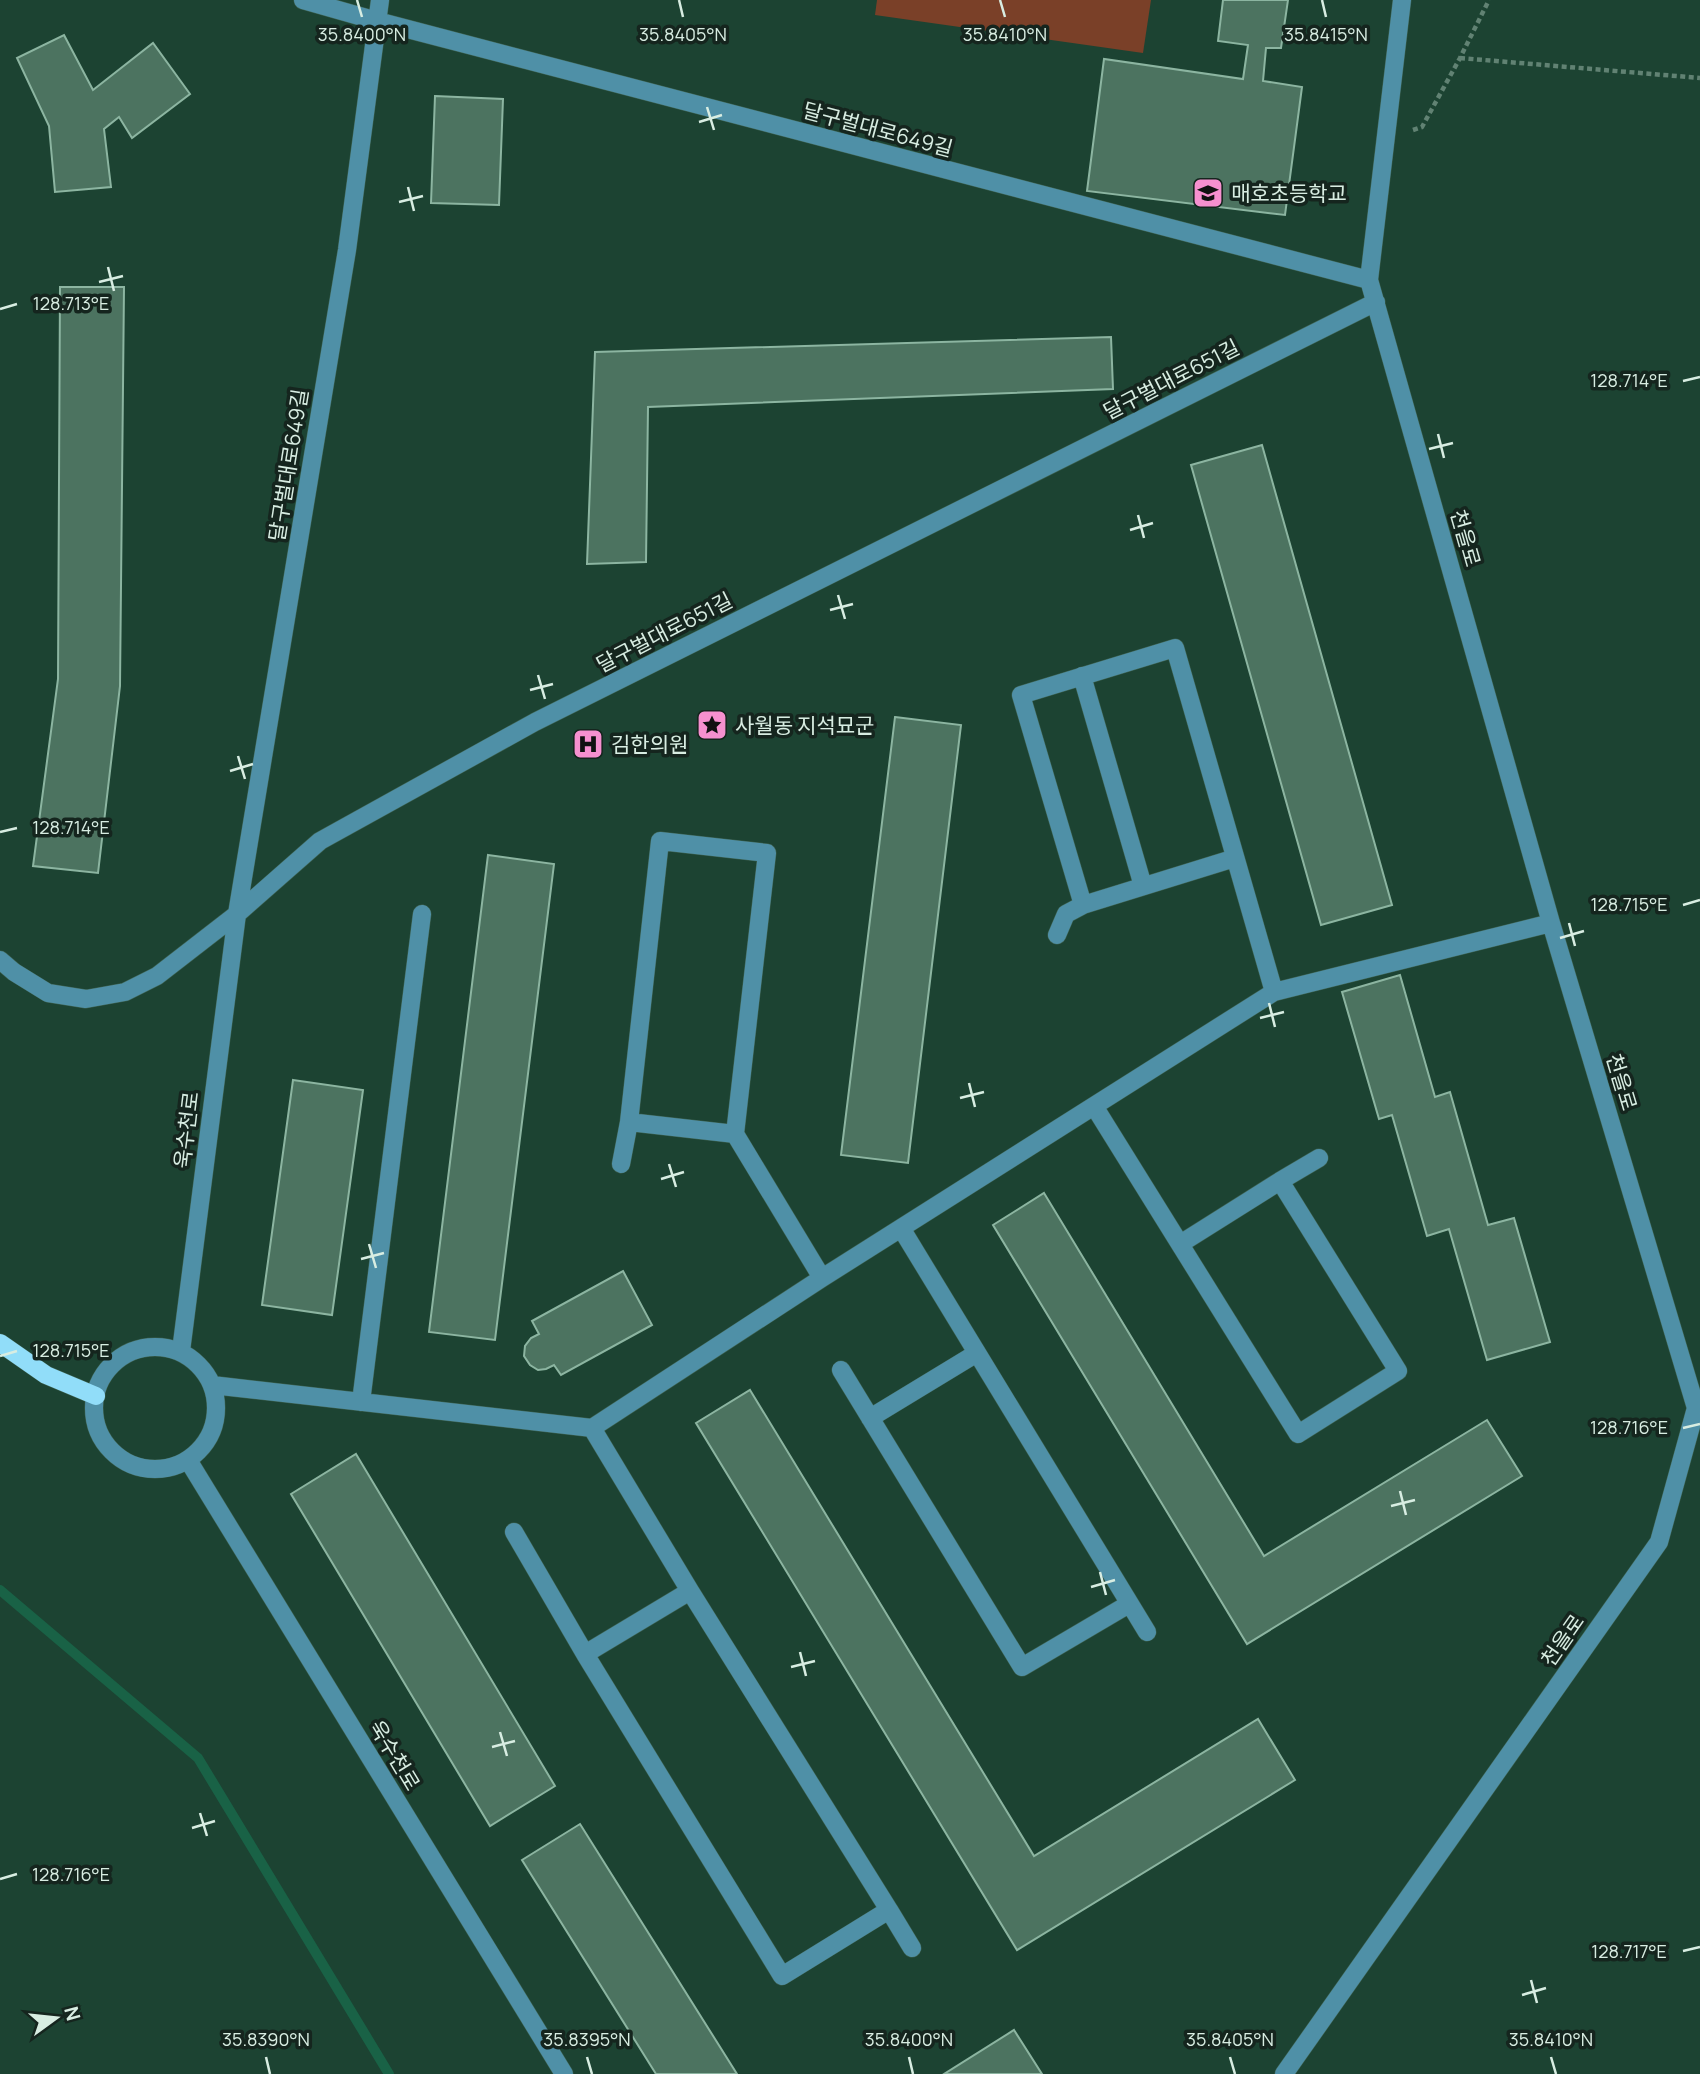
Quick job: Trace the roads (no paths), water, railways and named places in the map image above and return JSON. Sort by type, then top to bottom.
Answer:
[{"type":"main road","points":[[0,1343],[46,1375],[96,1396]]},
{"type":"street","name":"달구벌대로649길","points":[[303,0],[377,22],[1368,280]]},
{"type":"street","points":[[377,22],[380,0]]},
{"type":"street","name":"천을로","points":[[1284,2074],[1659,1542],[1696,1408],[1551,923],[1368,280],[1402,0]]},
{"type":"street","name":"달구벌대로649길","points":[[237,914],[345,264],[377,22]]},
{"type":"street","name":"달구벌대로651길","points":[[0,960],[48,993],[86,999],[125,992],[157,976],[237,914],[320,841],[535,722],[1376,302]]},
{"type":"street","points":[[1083,905],[1021,695],[1174,648],[1274,992]]},
{"type":"street","points":[[1082,676],[1143,886]]},
{"type":"street","points":[[621,1164],[629,1122],[660,841],[767,853],[735,1135],[822,1278]]},
{"type":"street","points":[[1057,935],[1066,914],[1083,905],[1235,858]]},
{"type":"street","name":"욱수천로","points":[[181,1351],[237,914]]},
{"type":"street","points":[[361,1402],[422,914]]},
{"type":"street","points":[[212,1385],[592,1428],[822,1278],[1274,992],[1551,923]]},
{"type":"street","points":[[1094,1106],[1298,1434],[1398,1371],[1280,1181]]},
{"type":"street","points":[[629,1122],[735,1135]]},
{"type":"street","points":[[1180,1244],[1319,1158]]},
{"type":"street","points":[[901,1228],[1147,1632]]},
{"type":"street","points":[[161,1346],[181,1351],[197,1362],[210,1378],[212,1385],[216,1398],[216,1418],[210,1436],[198,1453],[181,1464],[162,1470],[142,1468],[124,1461],[108,1448],[98,1430],[94,1410],[96,1389],[106,1371],[121,1356],[140,1348],[161,1346]]},
{"type":"street","points":[[870,1418],[977,1353]]},
{"type":"street","points":[[842,1370],[1022,1667],[1129,1604]]},
{"type":"street","points":[[592,1428],[912,1948]]},
{"type":"street","name":"욱수천로","points":[[188,1460],[564,2074]]},
{"type":"street","points":[[514,1532],[585,1654],[782,1976],[888,1910]]},
{"type":"street","points":[[585,1654],[690,1591]]},
{"type":"waterway","points":[[0,1590],[198,1758],[389,2074]]},
{"type":"place","name":"매호초등학교","points":[[1208,193]]},
{"type":"place","name":"사월동 지석묘군","points":[[712,725]]},
{"type":"place","name":"김한의원","points":[[588,744]]}]
